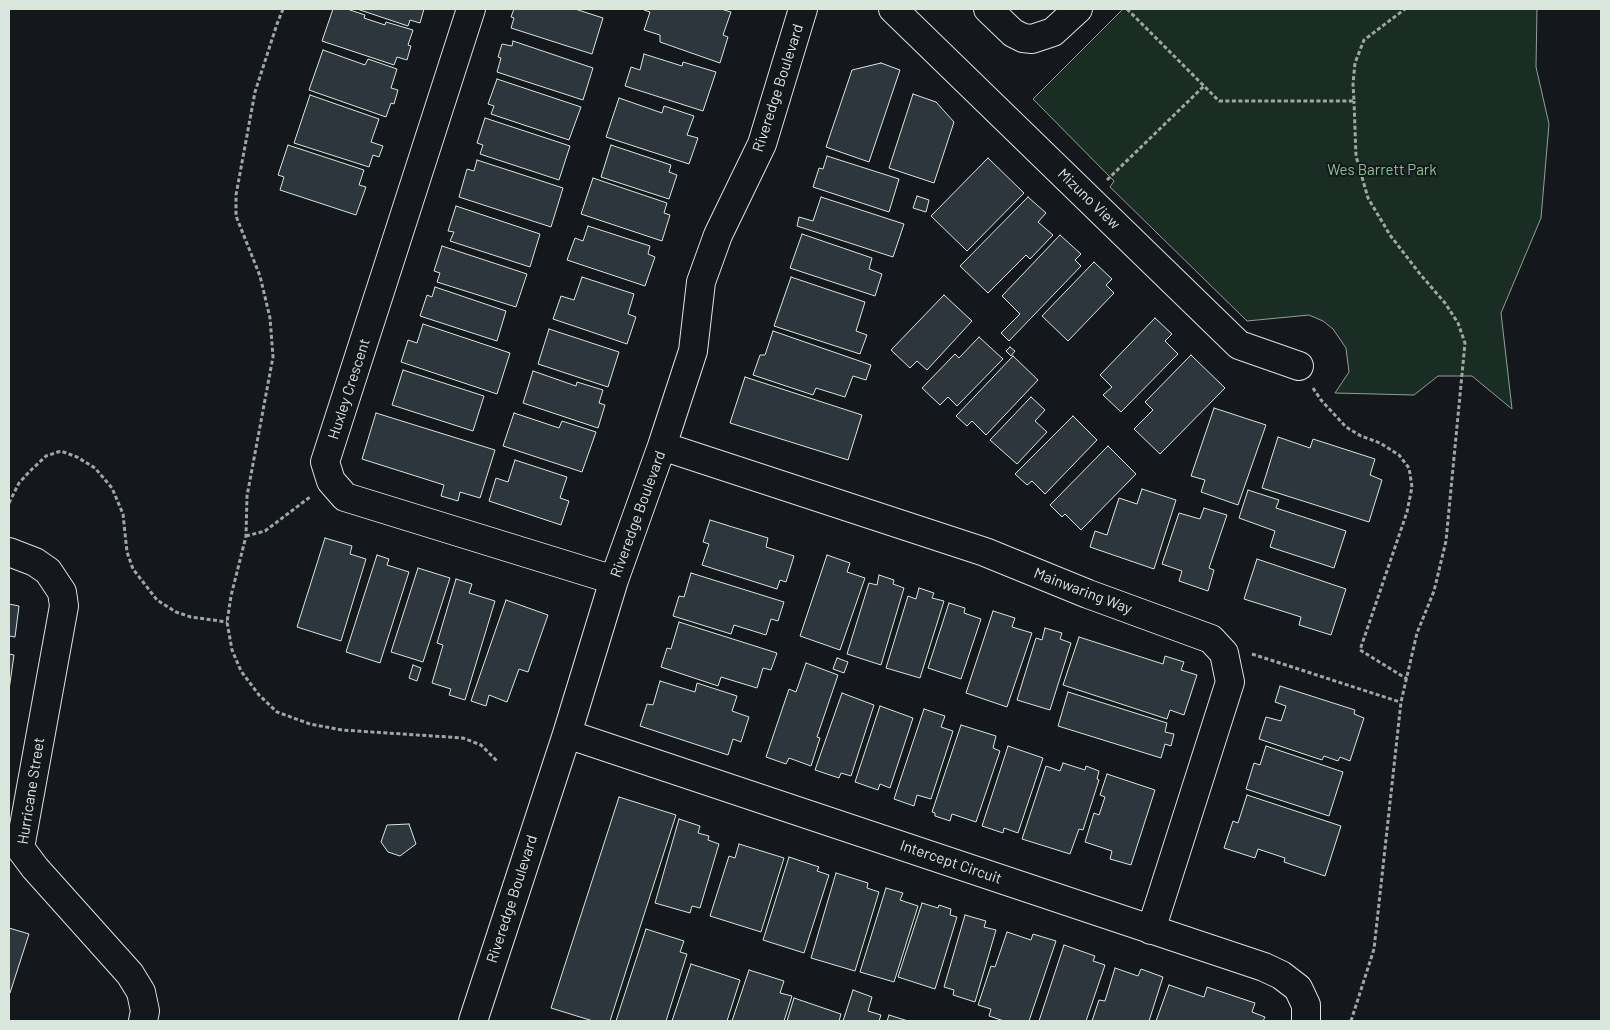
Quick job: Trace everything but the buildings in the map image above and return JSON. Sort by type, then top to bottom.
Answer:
[{"type":"street","name":"Huxley Crescent","points":[[331,481],[325,462],[471,9]]},
{"type":"street","name":"Riveredge Boulevard","points":[[477,1020],[614,580],[662,446],[692,351],[701,282],[718,235],[762,144],[803,9]]},
{"type":"street","name":"Mizuno View","points":[[893,9],[1239,345],[1299,366]]},
{"type":"street","points":[[988,9],[1013,32],[1032,40],[1053,32],[1078,9]]},
{"type":"street","name":"Mainwaring Way","points":[[662,446],[985,552],[1088,594],[1211,639],[1224,653]]},
{"type":"street","points":[[331,481],[346,497],[614,580]]},
{"type":"street","name":"Hurricane Street","points":[[9,552],[35,562],[48,570],[62,592],[64,606],[14,848],[35,868],[130,974],[141,992],[145,1011],[143,1021]]},
{"type":"street","points":[[1152,930],[1230,682],[1224,653]]},
{"type":"street","name":"Intercept Circuit","points":[[567,734],[1264,967],[1281,975],[1298,988],[1306,1005],[1306,1021]]},
{"type":"path","points":[[283,9],[255,92],[236,195],[236,216],[260,276],[270,318],[273,358],[247,496],[246,536],[231,596],[227,622],[232,650],[241,671],[259,695],[278,712],[310,724],[342,730],[463,738],[481,745],[497,761]]},
{"type":"path","points":[[1126,9],[1219,101],[1354,101]]},
{"type":"path","points":[[1352,1021],[1374,949],[1401,702],[1417,633],[1434,591],[1446,541],[1465,343],[1458,323],[1445,303],[1390,235],[1368,198],[1356,156],[1353,84],[1355,63],[1364,40],[1405,9]]},
{"type":"path","points":[[1090,199],[1104,183],[1204,86]]},
{"type":"path","points":[[1299,366],[1321,400],[1346,427],[1361,436],[1380,443],[1399,456],[1409,468],[1412,487],[1407,512],[1360,650],[1407,679]]},
{"type":"path","points":[[9,503],[19,483],[46,456],[61,451],[77,457],[95,468],[112,488],[123,514],[127,552],[133,569],[157,600],[176,612],[191,617],[227,622]]},
{"type":"path","points":[[246,536],[265,531],[331,481]]},
{"type":"path","points":[[1224,653],[1242,651],[1401,702]]},
{"type":"green space","name":"Wes Barrett Park","points":[[1123,9],[1537,9],[1536,67],[1549,124],[1541,218],[1501,313],[1512,409],[1472,376],[1438,376],[1414,395],[1335,393],[1349,372],[1346,348],[1333,329],[1323,321],[1309,315],[1247,321],[1110,187],[1114,181],[1033,99]]}]
